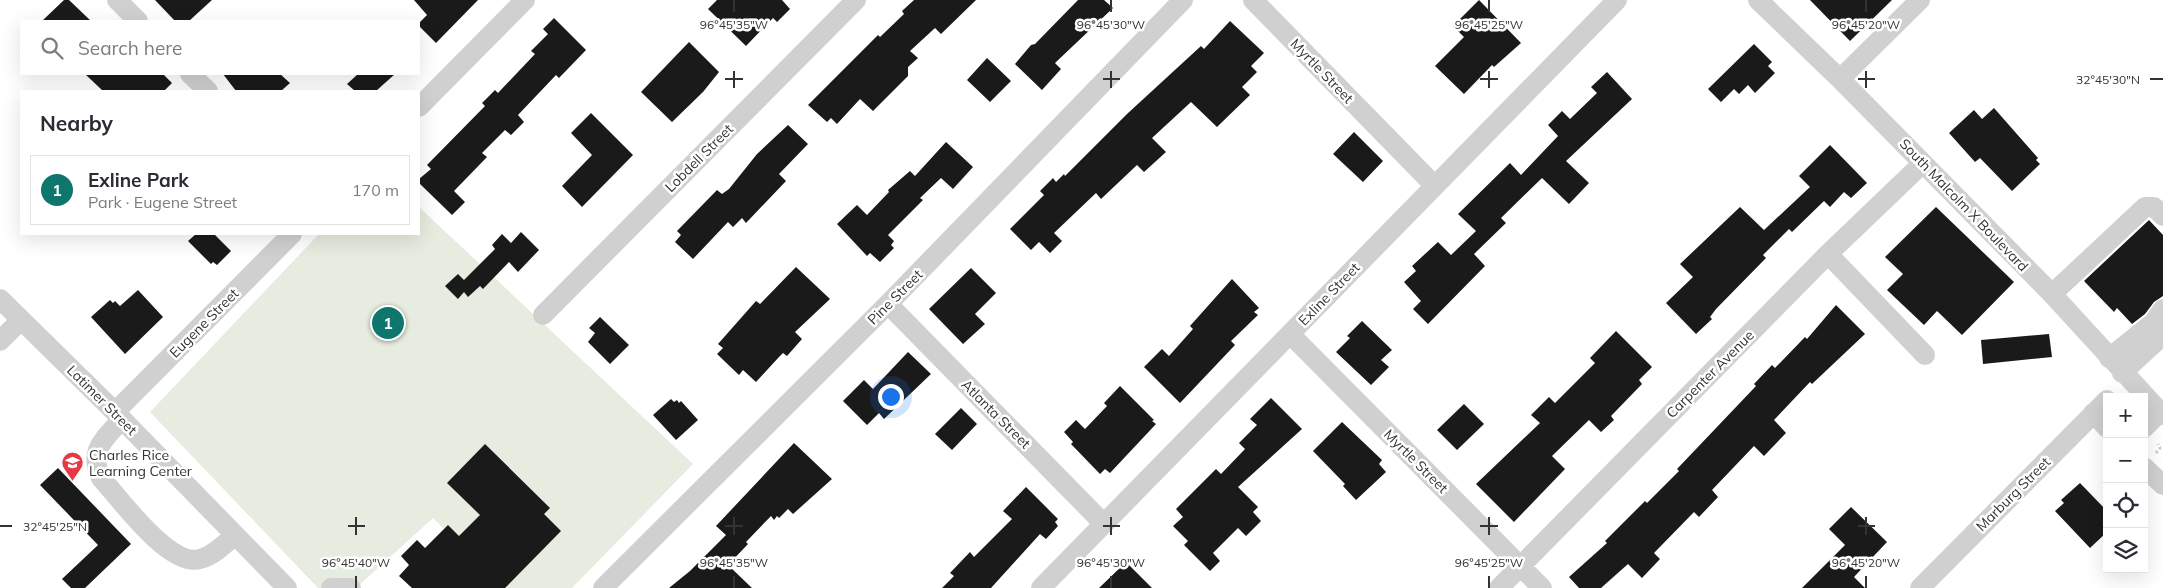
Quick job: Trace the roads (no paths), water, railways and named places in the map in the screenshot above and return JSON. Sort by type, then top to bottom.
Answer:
[{"type":"street","points":[[117,0],[137,20]]},
{"type":"street","name":"Lobdell Street","points":[[543,315],[856,0]]},
{"type":"street","name":"Pine Street","points":[[603,588],[888,304],[1183,0]]},
{"type":"street","name":"Myrtle Street","points":[[1253,0],[1434,185]]},
{"type":"street","name":"Exline Street","points":[[1041,588],[1617,0]]},
{"type":"street","name":"South Malcolm X Boulevard","points":[[1758,0],[1840,79],[2052,294],[2119,370],[2162,414]]},
{"type":"street","points":[[1840,79],[1920,0]]},
{"type":"street","points":[[420,106],[519,2]]},
{"type":"street","points":[[191,75],[207,90]]},
{"type":"street","name":"Carpenter Avenue","points":[[1499,588],[1828,254],[1923,163]]},
{"type":"street","points":[[2052,294],[2144,207],[2154,207],[2163,216]]},
{"type":"street","name":"Eugene Street","points":[[236,535],[199,560],[184,559],[165,548],[102,478],[96,465],[95,454],[119,415],[291,235]]},
{"type":"street","points":[[1828,254],[1925,355]]},
{"type":"street","name":"Latimer Street","points":[[0,299],[119,415],[287,588]]},
{"type":"street","name":"Atlanta Street","points":[[888,304],[1104,524]]},
{"type":"street","points":[[2111,393],[2119,370],[2163,309]]},
{"type":"street","points":[[0,341],[21,320]]},
{"type":"street","name":"Myrtle Street","points":[[1290,334],[1542,588]]},
{"type":"street","points":[[2119,370],[2163,335]]},
{"type":"street","name":"Marburg Street","points":[[1920,588],[2100,407]]},
{"type":"street","points":[[2148,425],[2162,414]]},
{"type":"street","points":[[2148,471],[2163,485]]},
{"type":"street","points":[[331,588],[351,588]]},
{"type":"place","name":"Exline Park","points":[[388,323]]},
{"type":"place","name":"Charles Rice Learning Center","points":[[73,482]]}]
